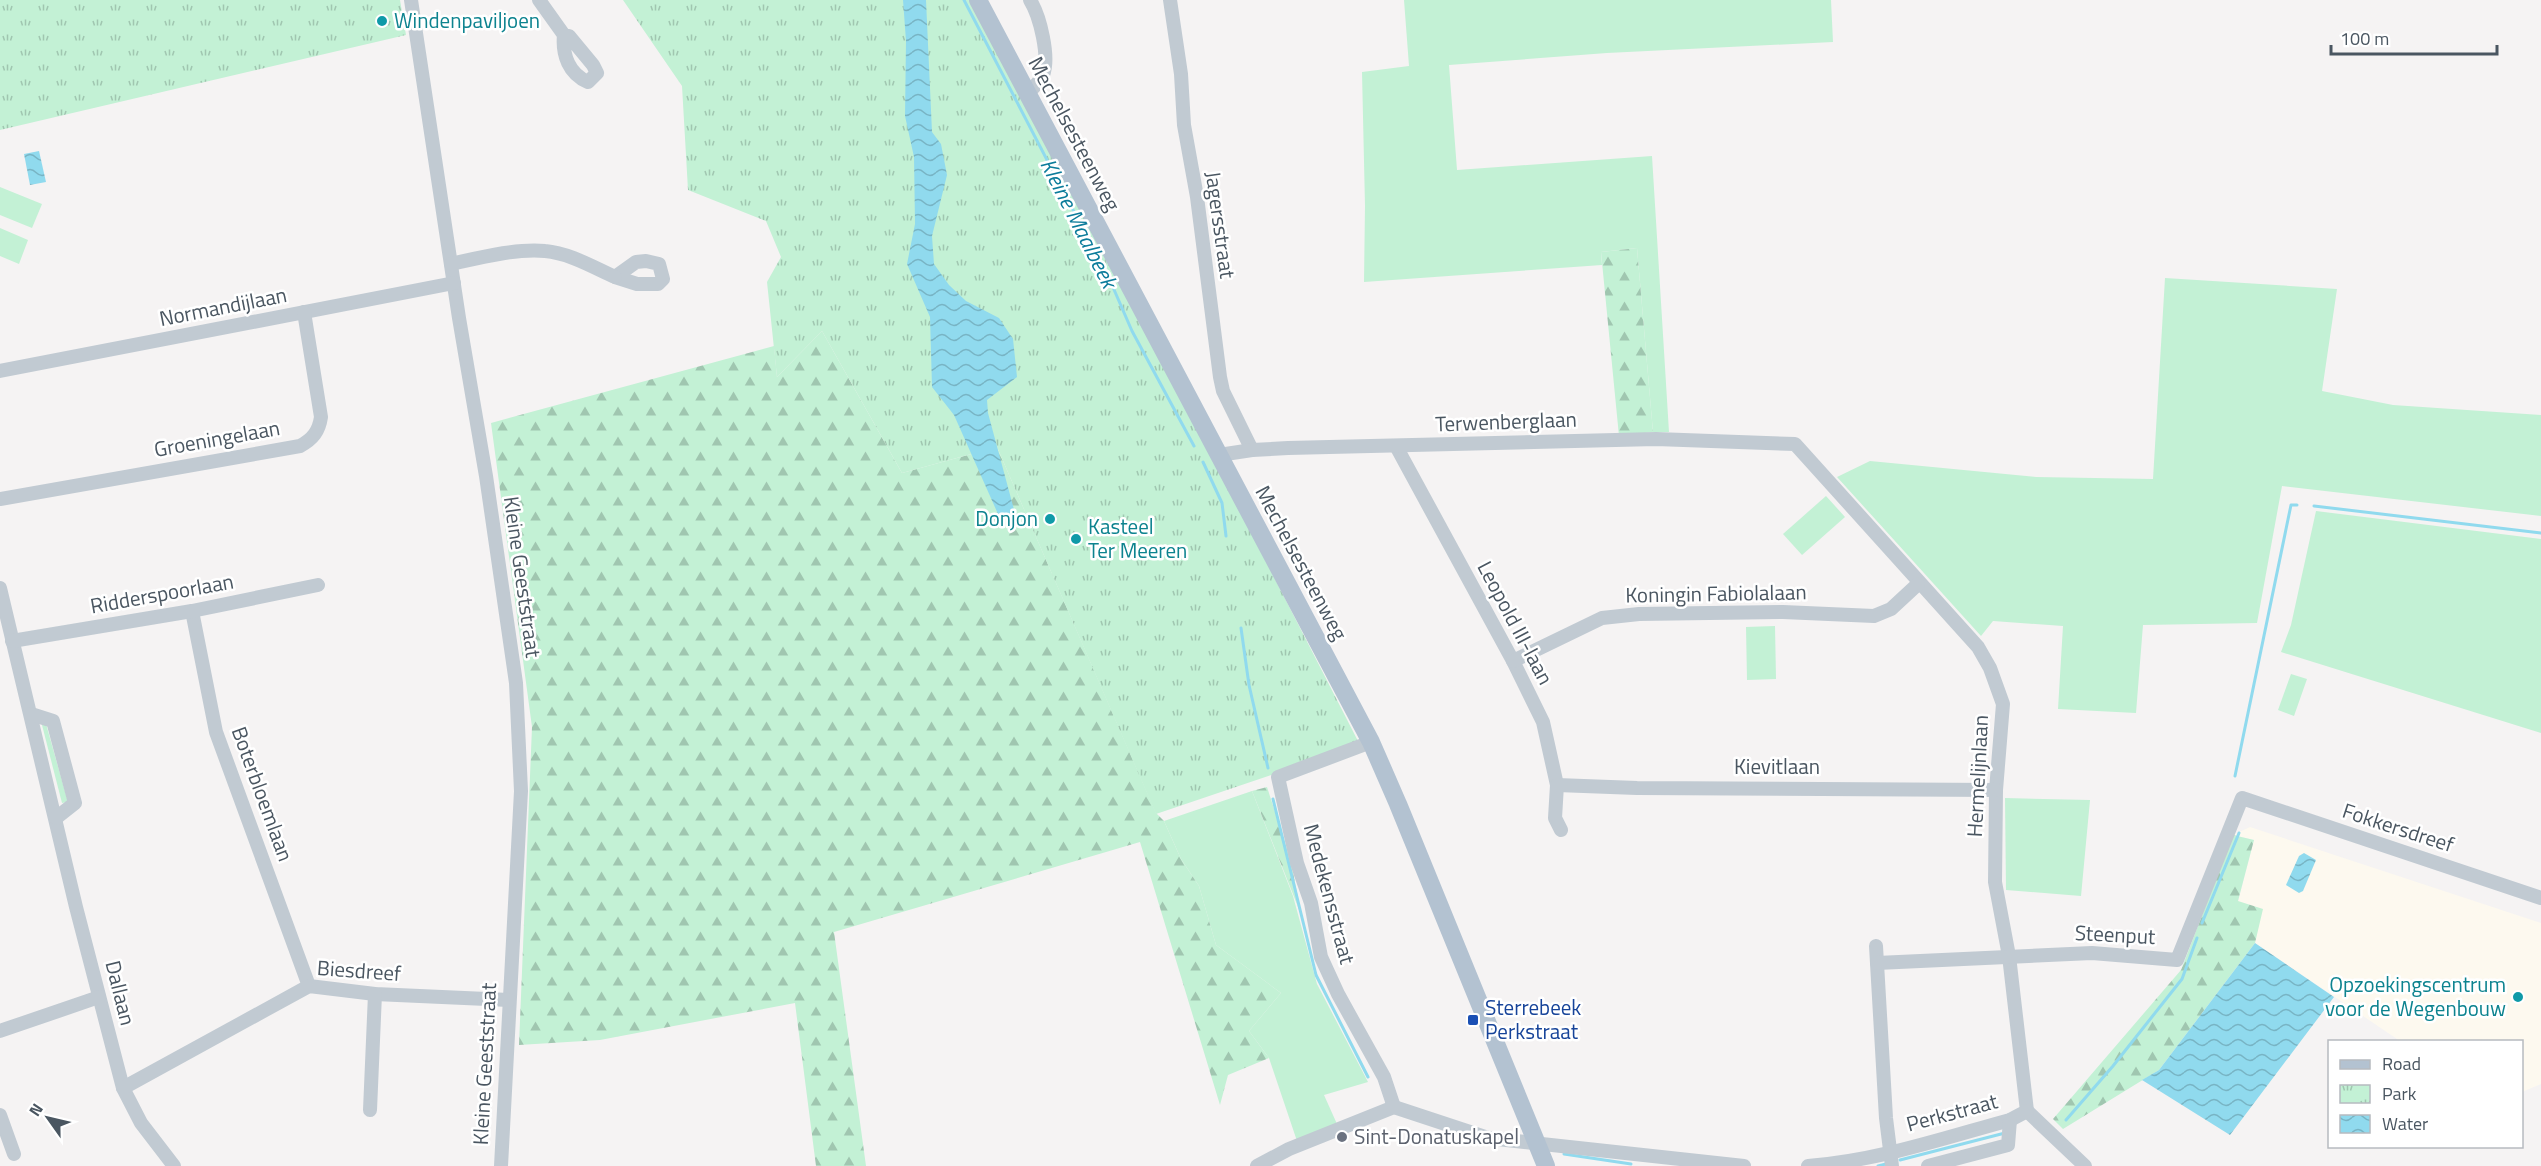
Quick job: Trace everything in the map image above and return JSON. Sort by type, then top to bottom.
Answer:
[{"type":"main road","name":"Mechelsesteenweg","points":[[978,0],[1371,742],[1546,1166]]},
{"type":"street","name":"Kleine Geeststraat","points":[[411,0],[486,476],[516,683],[521,791],[501,1166]]},
{"type":"street","points":[[539,0],[564,35]]},
{"type":"street","points":[[1028,94],[1044,70],[1043,34],[1037,12],[1030,0]]},
{"type":"street","name":"Jagersstraat","points":[[1170,0],[1184,126],[1197,197],[1220,377],[1223,391],[1252,450]]},
{"type":"street","points":[[451,264],[525,251],[546,251],[582,262],[615,277]]},
{"type":"street","name":"Normandijlaan","points":[[0,371],[454,284]]},
{"type":"street","name":"Groeningelaan","points":[[0,499],[300,446],[310,441],[316,433],[321,417],[304,312]]},
{"type":"street","name":"Terwenberglaan","points":[[1219,455],[1252,450],[1656,439],[1795,444]]},
{"type":"street","name":"Hermelijnlaan","points":[[1795,444],[1918,584],[1978,647],[1990,668],[2003,704],[1996,790],[1995,882],[2009,956],[2027,1111]]},
{"type":"street","name":"Leopold III-laan","points":[[1396,446],[1543,722],[1557,785],[1555,818],[1561,830]]},
{"type":"street","name":"Koningin Fabiolalaan","points":[[1513,662],[1602,618],[1639,614],[1783,612],[1874,616],[1891,609],[1918,584]]},
{"type":"street","name":"Ridderspoorlaan","points":[[12,642],[192,611],[318,585]]},
{"type":"street","name":"Dallaan","points":[[0,588],[123,1088],[141,1123],[174,1166]]},
{"type":"street","name":"Boterbloemlaan","points":[[192,611],[216,732],[309,986]]},
{"type":"street","points":[[31,714],[53,721],[75,804],[56,818]]},
{"type":"street","name":"Medekensstraat","points":[[1371,742],[1278,777],[1297,863],[1311,903],[1322,957],[1338,994],[1384,1077],[1394,1107]]},
{"type":"street","name":"Kievitlaan","points":[[1557,785],[1637,788],[1996,790]]},
{"type":"street","name":"Steenput","points":[[1877,963],[2092,953],[2177,960],[2242,798]]},
{"type":"street","name":"Fokkersdreef","points":[[2242,798],[2541,897]]},
{"type":"street","points":[[1876,946],[1891,1159]]},
{"type":"street","name":"Biesdreef","points":[[123,1088],[309,986],[375,994],[509,1000]]},
{"type":"street","points":[[370,1110],[375,994]]},
{"type":"street","points":[[0,1031],[99,997]]},
{"type":"street","points":[[1257,1166],[1289,1149],[1394,1107],[1481,1136],[1636,1160],[1744,1166]]},
{"type":"street","name":"Perkstraat","points":[[1808,1166],[1891,1159],[2010,1120],[2027,1111],[2085,1166]]},
{"type":"street","points":[[0,1115],[14,1154]]},
{"type":"street","points":[[1928,1166],[2008,1145],[2010,1120]]},
{"type":"shaded area","points":[[2250,827],[2541,923],[2541,1084],[2523,1092],[2523,1040],[2399,1040],[2255,943],[2262,909],[2238,902],[2254,840],[2233,835]]},
{"type":"green space","points":[[0,0],[400,0],[406,35],[0,130]]},
{"type":"green space","points":[[623,0],[973,0],[1152,339],[1360,745],[1156,814],[997,447],[902,473],[822,331],[777,377],[767,282],[781,257],[766,221],[688,190],[682,86]]},
{"type":"green space","points":[[1404,0],[1831,0],[1833,42],[1607,53],[1449,65],[1457,170],[1652,156],[1669,432],[1653,432],[1637,248],[1601,252],[1602,265],[1364,282],[1362,72],[1409,66]]},
{"type":"green space","points":[[0,187],[42,204],[32,228],[0,215]]},
{"type":"green space","points":[[0,228],[28,240],[19,264],[0,256]]},
{"type":"green space","points":[[1637,248],[1653,432],[1619,436],[1601,252]]},
{"type":"green space","points":[[2165,278],[2337,289],[2322,391],[2393,405],[2541,415],[2541,516],[2282,486],[2257,623],[2143,625],[2136,713],[2058,709],[2063,626],[1993,621],[1981,636],[1837,477],[1870,461],[2036,477],[2153,479]]},
{"type":"green space","points":[[822,331],[902,473],[997,447],[1156,813],[1164,821],[1181,859],[1199,886],[1216,945],[1281,993],[1249,1031],[1269,1058],[1228,1075],[1220,1105],[1140,842],[834,932],[866,1166],[816,1166],[795,1003],[600,1040],[519,1045],[532,727],[491,423],[774,346],[777,377]]},
{"type":"green space","points":[[1826,496],[1845,517],[1802,555],[1783,534]]},
{"type":"green space","points":[[2316,511],[2541,539],[2541,733],[2281,652],[2291,625]]},
{"type":"green space","points":[[1775,626],[1776,679],[1747,680],[1746,627]]},
{"type":"green space","points":[[2291,674],[2307,679],[2294,716],[2278,710]]},
{"type":"green space","points":[[46,724],[68,802],[62,803],[42,725]]},
{"type":"green space","points":[[1267,787],[1290,858],[1302,917],[1252,791]]},
{"type":"green space","points":[[1252,791],[1293,896],[1317,984],[1368,1082],[1324,1095],[1337,1124],[1297,1141],[1269,1058],[1249,1031],[1281,993],[1216,945],[1199,886],[1181,859],[1164,821]]},
{"type":"green space","points":[[2005,798],[2090,800],[2081,896],[2006,890]]},
{"type":"green space","points":[[2233,835],[2254,840],[2238,901],[2263,909],[2255,943],[2159,1070],[2063,1129],[2053,1119],[2181,970]]},
{"type":"water","points":[[903,0],[926,0],[932,132],[941,144],[947,175],[932,236],[934,264],[949,285],[966,301],[999,318],[1013,339],[1017,377],[987,400],[988,413],[1016,517],[998,514],[954,415],[932,387],[930,317],[907,264],[915,224],[914,157],[905,116],[906,41]]},
{"type":"water","points":[[39,151],[46,182],[30,185],[24,154]]},
{"type":"water","points":[[2304,853],[2316,860],[2303,891],[2299,893],[2286,885],[2299,856]]},
{"type":"water","points":[[2255,943],[2334,997],[2230,1135],[2142,1080],[2159,1070]]},
{"type":"waterway","name":"Kleine Maalbeek","points":[[964,0],[1112,285],[1132,331],[1194,446]]},
{"type":"waterway","name":"Kleine Maalbeek","points":[[1203,462],[1222,503],[1226,536]]},
{"type":"waterway","points":[[2235,776],[2291,505],[2297,505]]},
{"type":"waterway","points":[[2314,506],[2541,533]]},
{"type":"waterway","points":[[1241,628],[1249,685],[1268,768]]},
{"type":"waterway","points":[[1273,799],[1316,975],[1368,1077]]},
{"type":"waterway","points":[[2202,923],[2239,833]]},
{"type":"waterway","points":[[2066,1120],[2113,1066],[2182,979],[2197,938]]},
{"type":"waterway","points":[[1900,1160],[2005,1133]]},
{"type":"waterway","points":[[1564,1154],[1631,1164]]},
{"type":"waterway","points":[[1878,1166],[1886,1164]]},
{"type":"place","name":"Windenpaviljoen","points":[[382,21]]},
{"type":"place","name":"Donjon","points":[[1050,519]]},
{"type":"place","name":"Kasteel Ter Meeren","points":[[1076,539]]},
{"type":"place","name":"Opzoekingscentrum voor de Wegenbouw","points":[[2518,997]]},
{"type":"place","name":"Sterrebeek Perkstraat","points":[[1473,1020]]},
{"type":"place","name":"Sint-Donatuskapel","points":[[1342,1137]]}]
